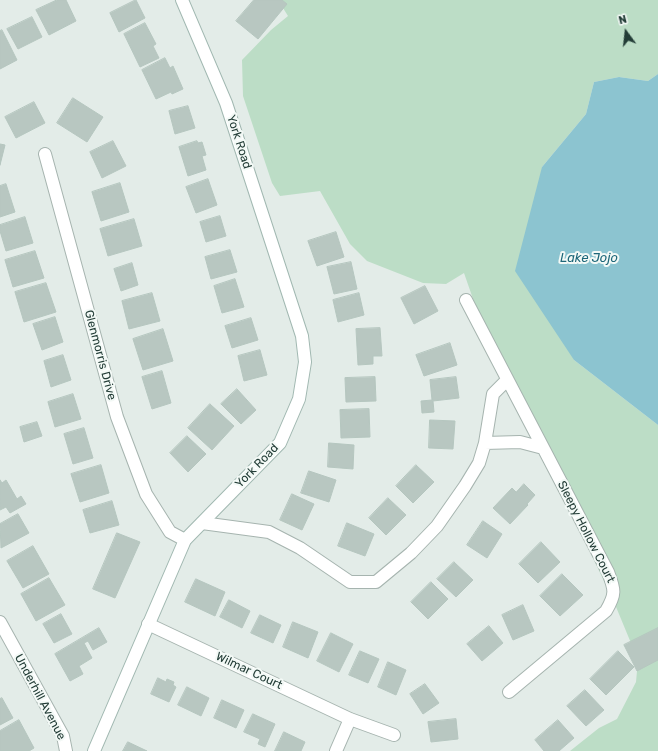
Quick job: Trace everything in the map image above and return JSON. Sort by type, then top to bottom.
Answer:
[{"type":"street","name":"York Road","points":[[94,751],[185,540],[280,443],[299,399],[305,362],[302,336],[226,103],[182,0]]},
{"type":"street","name":"Glenmorris Drive","points":[[45,154],[117,417],[146,494],[170,532],[185,540]]},
{"type":"street","name":"Sleepy Hollow Court","points":[[466,300],[608,572],[614,587],[614,598],[606,611],[509,692]]},
{"type":"street","points":[[202,523],[268,532],[300,548],[350,582],[376,582],[411,553],[437,526],[479,463],[485,443],[493,394],[507,380]]},
{"type":"street","points":[[485,443],[520,442],[543,448]]},
{"type":"street","name":"Underhill Avenue","points":[[0,622],[63,736],[66,751]]},
{"type":"street","name":"Wilmar Court","points":[[148,624],[350,719],[394,735]]},
{"type":"street","points":[[336,751],[350,719]]},
{"type":"green space","points":[[278,0],[658,0],[658,74],[648,81],[619,77],[594,82],[586,114],[542,167],[574,360],[658,425],[658,751],[570,751],[599,728],[617,719],[636,682],[638,660],[614,602],[535,437],[495,362],[464,273],[446,284],[423,283],[367,261],[350,244],[320,191],[280,196],[272,183],[243,96],[242,60],[271,30],[288,16]]},
{"type":"water","name":"Lake Jojo","points":[[658,74],[658,425],[574,360],[515,271],[542,167],[586,114],[594,82],[619,77],[648,81]]},
{"type":"building","points":[[57,0],[66,0],[76,21],[49,35],[36,10]]},
{"type":"building","points":[[136,0],[145,18],[119,32],[110,13]]},
{"type":"building","points":[[254,0],[282,0],[287,4],[258,39],[236,21]]},
{"type":"building","points":[[32,17],[42,37],[18,49],[7,29]]},
{"type":"building","points":[[145,23],[156,44],[153,46],[159,58],[140,67],[124,34]]},
{"type":"building","points":[[2,30],[17,60],[0,69],[0,31]]},
{"type":"building","points":[[165,58],[170,68],[173,66],[183,89],[172,94],[171,92],[156,99],[142,70]]},
{"type":"building","points":[[73,98],[103,117],[87,142],[57,123]]},
{"type":"building","points":[[34,102],[45,123],[16,138],[5,117]]},
{"type":"building","points":[[188,106],[195,128],[175,134],[169,111]]},
{"type":"building","points":[[113,141],[126,166],[102,178],[90,152]]},
{"type":"building","points":[[197,141],[198,143],[202,142],[206,155],[202,156],[206,170],[188,176],[179,147]]},
{"type":"building","points":[[0,144],[5,145],[0,165]]},
{"type":"building","points":[[208,179],[217,205],[196,213],[186,187]]},
{"type":"building","points":[[120,183],[129,212],[101,221],[92,192]]},
{"type":"building","points":[[6,184],[15,212],[0,217],[0,186]]},
{"type":"building","points":[[220,216],[226,236],[206,242],[200,222]]},
{"type":"building","points":[[25,217],[33,243],[6,251],[0,231],[0,225]]},
{"type":"building","points":[[134,219],[142,246],[108,256],[100,229]]},
{"type":"building","points":[[336,232],[344,257],[317,266],[308,241]]},
{"type":"building","points":[[230,250],[237,272],[211,279],[205,257]]},
{"type":"building","points":[[35,251],[44,278],[13,287],[5,260]]},
{"type":"building","points":[[351,262],[357,289],[334,294],[327,267]]},
{"type":"building","points":[[132,263],[138,285],[121,291],[114,269]]},
{"type":"building","points":[[235,279],[244,307],[222,313],[214,286]]},
{"type":"building","points":[[46,283],[56,312],[24,322],[15,292]]},
{"type":"building","points":[[425,286],[438,311],[414,324],[401,298]]},
{"type":"building","points":[[152,293],[160,321],[129,329],[122,301]]},
{"type":"building","points":[[359,293],[364,315],[338,322],[333,300]]},
{"type":"building","points":[[55,317],[63,342],[42,350],[33,324]]},
{"type":"building","points":[[251,318],[258,340],[232,348],[225,326]]},
{"type":"building","points":[[380,328],[382,356],[373,356],[373,364],[358,365],[356,329]]},
{"type":"building","points":[[163,329],[173,361],[143,370],[133,339]]},
{"type":"building","points":[[450,343],[457,365],[424,376],[416,355]]},
{"type":"building","points":[[260,350],[267,375],[244,381],[238,356]]},
{"type":"building","points":[[63,355],[71,380],[51,387],[44,361]]},
{"type":"building","points":[[162,371],[171,403],[152,409],[142,377]]},
{"type":"building","points":[[375,377],[376,401],[346,402],[345,378]]},
{"type":"building","points":[[456,377],[459,398],[433,401],[434,412],[422,413],[421,401],[432,400],[430,380]]},
{"type":"building","points":[[237,389],[256,410],[241,424],[221,404]]},
{"type":"building","points":[[73,394],[81,419],[55,427],[48,402]]},
{"type":"building","points":[[210,404],[234,426],[212,450],[188,428]]},
{"type":"building","points":[[369,409],[370,437],[341,438],[340,410]]},
{"type":"building","points":[[430,420],[455,421],[453,449],[429,448]]},
{"type":"building","points":[[37,422],[42,436],[24,442],[20,427]]},
{"type":"building","points":[[84,428],[93,458],[73,464],[64,434]]},
{"type":"building","points":[[187,436],[206,454],[188,472],[170,453]]},
{"type":"building","points":[[329,443],[354,445],[353,469],[328,467]]},
{"type":"building","points":[[101,465],[109,493],[80,502],[71,474]]},
{"type":"building","points":[[416,465],[434,482],[413,503],[396,486]]},
{"type":"building","points":[[309,471],[336,480],[329,502],[301,493]]},
{"type":"building","points":[[0,480],[2,483],[6,480],[17,499],[21,496],[26,504],[10,513],[6,507],[0,510]]},
{"type":"building","points":[[524,484],[535,495],[527,504],[528,505],[510,524],[493,508],[512,488],[516,492]]},
{"type":"building","points":[[292,494],[314,504],[302,530],[280,520]]},
{"type":"building","points":[[388,498],[406,515],[386,535],[369,518]]},
{"type":"building","points":[[112,501],[119,525],[90,533],[83,510]]},
{"type":"building","points":[[18,514],[29,533],[1,548],[0,524]]},
{"type":"building","points":[[483,521],[502,534],[487,558],[467,545]]},
{"type":"building","points":[[347,523],[374,534],[365,556],[338,546]]},
{"type":"building","points":[[117,533],[140,542],[115,598],[93,589]]},
{"type":"building","points":[[541,542],[560,562],[538,583],[519,564]]},
{"type":"building","points":[[33,546],[49,574],[23,588],[7,561]]},
{"type":"building","points":[[454,562],[473,580],[456,597],[437,579]]},
{"type":"building","points":[[562,574],[583,595],[560,616],[540,596]]},
{"type":"building","points":[[49,578],[65,605],[36,621],[21,594]]},
{"type":"building","points":[[196,579],[225,592],[215,616],[185,602]]},
{"type":"building","points":[[431,582],[448,599],[428,619],[411,602]]},
{"type":"building","points":[[229,600],[250,611],[242,628],[220,617]]},
{"type":"building","points":[[523,605],[534,631],[513,640],[502,615]]},
{"type":"building","points":[[61,614],[72,634],[54,643],[43,624]]},
{"type":"building","points":[[260,615],[281,625],[273,643],[251,633]]},
{"type":"building","points":[[293,622],[318,632],[308,658],[283,647]]},
{"type":"building","points":[[489,626],[503,643],[482,661],[467,644]]},
{"type":"building","points":[[99,628],[107,642],[93,650],[88,641],[84,643],[92,658],[79,666],[83,674],[70,681],[55,654]]},
{"type":"building","points":[[658,628],[658,660],[637,671],[624,645]]},
{"type":"building","points":[[331,633],[353,644],[339,672],[317,661]]},
{"type":"building","points":[[360,651],[379,659],[368,683],[349,675]]},
{"type":"building","points":[[618,651],[634,667],[606,695],[590,679]]},
{"type":"building","points":[[388,662],[406,670],[396,695],[378,687]]},
{"type":"building","points":[[158,678],[166,682],[167,679],[174,682],[173,685],[176,687],[169,702],[151,694]]},
{"type":"building","points":[[425,684],[439,703],[423,714],[410,694]]},
{"type":"building","points":[[187,687],[209,698],[201,716],[178,705]]},
{"type":"building","points":[[585,690],[604,710],[586,726],[567,706]]},
{"type":"building","points":[[2,698],[13,718],[0,725],[0,699]]},
{"type":"building","points":[[222,700],[244,710],[236,728],[214,718]]},
{"type":"building","points":[[253,714],[275,724],[265,747],[258,744],[260,739],[244,732]]},
{"type":"building","points":[[456,719],[458,739],[431,742],[428,722]]},
{"type":"building","points":[[19,720],[34,748],[29,751],[0,751],[0,731]]},
{"type":"building","points":[[558,720],[574,738],[559,751],[544,751],[535,740]]},
{"type":"building","points":[[284,732],[305,742],[301,751],[275,751]]},
{"type":"building","points":[[128,742],[147,751],[123,751]]}]
